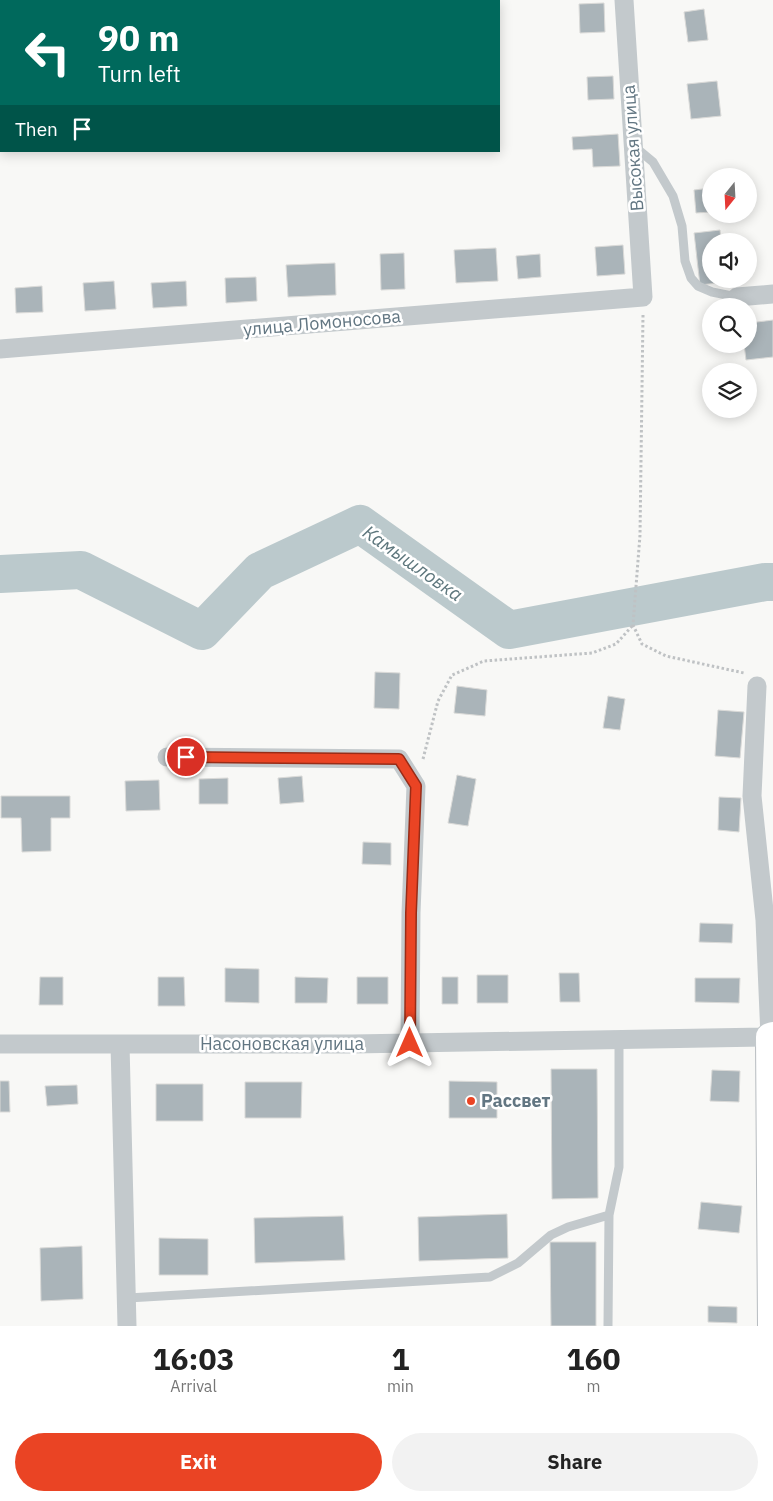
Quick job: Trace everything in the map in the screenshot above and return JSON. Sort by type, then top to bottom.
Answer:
[{"type":"main road","points":[[772,1037],[772,1326]]},
{"type":"street","name":"Высокая улица","points":[[624,0],[643,297]]},
{"type":"street","points":[[737,297],[773,294]]},
{"type":"street","name":"улица Ломоносова","points":[[0,349],[643,297]]},
{"type":"street","points":[[757,686],[752,796],[764,920],[772,1037]]},
{"type":"street","points":[[167,757],[399,759],[416,786],[411,913],[410,1043]]},
{"type":"street","name":"Насоновская улица","points":[[0,1044],[410,1043],[772,1037]]},
{"type":"street","points":[[120,1044],[128,1298],[127,1326]]},
{"type":"lane","points":[[633,145],[653,162],[673,196],[682,226],[685,261],[691,278],[698,286],[712,292],[737,297]]},
{"type":"lane","points":[[608,1326],[609,1215],[619,1167],[619,1040]]},
{"type":"lane","points":[[128,1298],[490,1276],[518,1263],[551,1235],[568,1227],[609,1215]]},
{"type":"path","points":[[643,297],[640,535],[633,625],[642,644],[666,656],[745,674],[757,686]]},
{"type":"path","points":[[416,786],[438,701],[452,675],[484,661],[592,653],[616,644],[633,625]]},
{"type":"building","points":[[604,3],[605,32],[580,33],[579,4]]},
{"type":"building","points":[[704,9],[708,40],[688,42],[684,12]]},
{"type":"building","points":[[613,76],[614,99],[588,100],[587,77]]},
{"type":"building","points":[[717,81],[721,116],[691,119],[687,84]]},
{"type":"building","points":[[618,134],[620,166],[593,167],[592,149],[573,150],[572,137]]},
{"type":"building","points":[[702,189],[702,213],[696,213],[694,190]]},
{"type":"building","points":[[720,230],[720,233],[702,233],[702,285],[700,285],[694,233]]},
{"type":"building","points":[[623,245],[625,274],[597,276],[595,247]]},
{"type":"building","points":[[496,248],[498,281],[456,283],[454,250]]},
{"type":"building","points":[[404,253],[405,289],[381,290],[380,254]]},
{"type":"building","points":[[540,254],[541,277],[518,279],[516,256]]},
{"type":"building","points":[[335,263],[336,295],[288,297],[286,265]]},
{"type":"building","points":[[256,277],[257,301],[226,303],[225,278]]},
{"type":"building","points":[[114,281],[116,309],[85,311],[83,283]]},
{"type":"building","points":[[186,281],[187,306],[153,308],[151,283]]},
{"type":"building","points":[[42,286],[43,312],[16,313],[15,288]]},
{"type":"building","points":[[773,320],[773,357],[746,360],[745,353],[757,353],[757,322]]},
{"type":"building","points":[[375,672],[400,673],[399,709],[374,708]]},
{"type":"building","points":[[457,686],[487,690],[485,716],[454,713]]},
{"type":"building","points":[[608,696],[625,699],[620,730],[603,728]]},
{"type":"building","points":[[718,710],[744,712],[740,758],[715,756]]},
{"type":"building","points":[[457,775],[476,779],[468,826],[448,823]]},
{"type":"building","points":[[302,776],[304,802],[280,804],[278,778]]},
{"type":"building","points":[[228,778],[228,804],[199,804],[199,779]]},
{"type":"building","points":[[159,780],[160,810],[126,811],[125,781]]},
{"type":"building","points":[[1,796],[70,796],[70,818],[51,818],[51,851],[22,852],[21,818],[1,818]]},
{"type":"building","points":[[719,797],[741,798],[739,832],[718,830]]},
{"type":"building","points":[[363,842],[391,843],[391,865],[362,864]]},
{"type":"building","points":[[700,923],[733,924],[732,943],[699,942]]},
{"type":"building","points":[[225,968],[259,969],[259,1003],[225,1002]]},
{"type":"building","points":[[559,973],[579,973],[580,1002],[560,1002]]},
{"type":"building","points":[[477,975],[508,975],[508,1003],[477,1003]]},
{"type":"building","points":[[40,977],[63,977],[63,1005],[39,1005]]},
{"type":"building","points":[[158,977],[184,977],[185,1006],[158,1006]]},
{"type":"building","points":[[295,977],[328,978],[327,1003],[295,1003]]},
{"type":"building","points":[[357,977],[388,977],[388,1004],[357,1004]]},
{"type":"building","points":[[442,977],[458,977],[458,1004],[442,1004]]},
{"type":"building","points":[[695,978],[740,978],[739,1003],[695,1002]]},
{"type":"building","points":[[551,1069],[597,1069],[598,1198],[552,1199]]},
{"type":"building","points":[[712,1070],[740,1071],[739,1102],[710,1101]]},
{"type":"building","points":[[0,1081],[9,1081],[10,1112],[0,1112]]},
{"type":"building","points":[[449,1081],[497,1082],[497,1118],[449,1118]]},
{"type":"building","points":[[245,1082],[302,1082],[301,1118],[245,1118]]},
{"type":"building","points":[[156,1084],[203,1084],[203,1121],[156,1121]]},
{"type":"building","points":[[77,1085],[78,1104],[47,1106],[45,1086]]},
{"type":"building","points":[[701,1202],[742,1206],[739,1233],[698,1229]]},
{"type":"building","points":[[507,1214],[508,1258],[419,1261],[418,1217]]},
{"type":"building","points":[[343,1216],[345,1260],[255,1263],[254,1218]]},
{"type":"building","points":[[159,1238],[208,1239],[208,1275],[159,1275]]},
{"type":"building","points":[[550,1242],[596,1242],[596,1326],[551,1326]]},
{"type":"building","points":[[82,1246],[83,1299],[41,1301],[40,1248]]},
{"type":"building","points":[[708,1306],[737,1307],[737,1323],[708,1322]]},
{"type":"waterway","name":"Камышловка","points":[[0,574],[81,570],[202,631],[260,571],[360,524],[509,630],[773,582]]},
{"type":"place","name":"Рассвет","points":[[471,1101]]},
{"type":"route","points":[[186,757],[399,759],[416,786],[411,913],[410,1043]]}]
